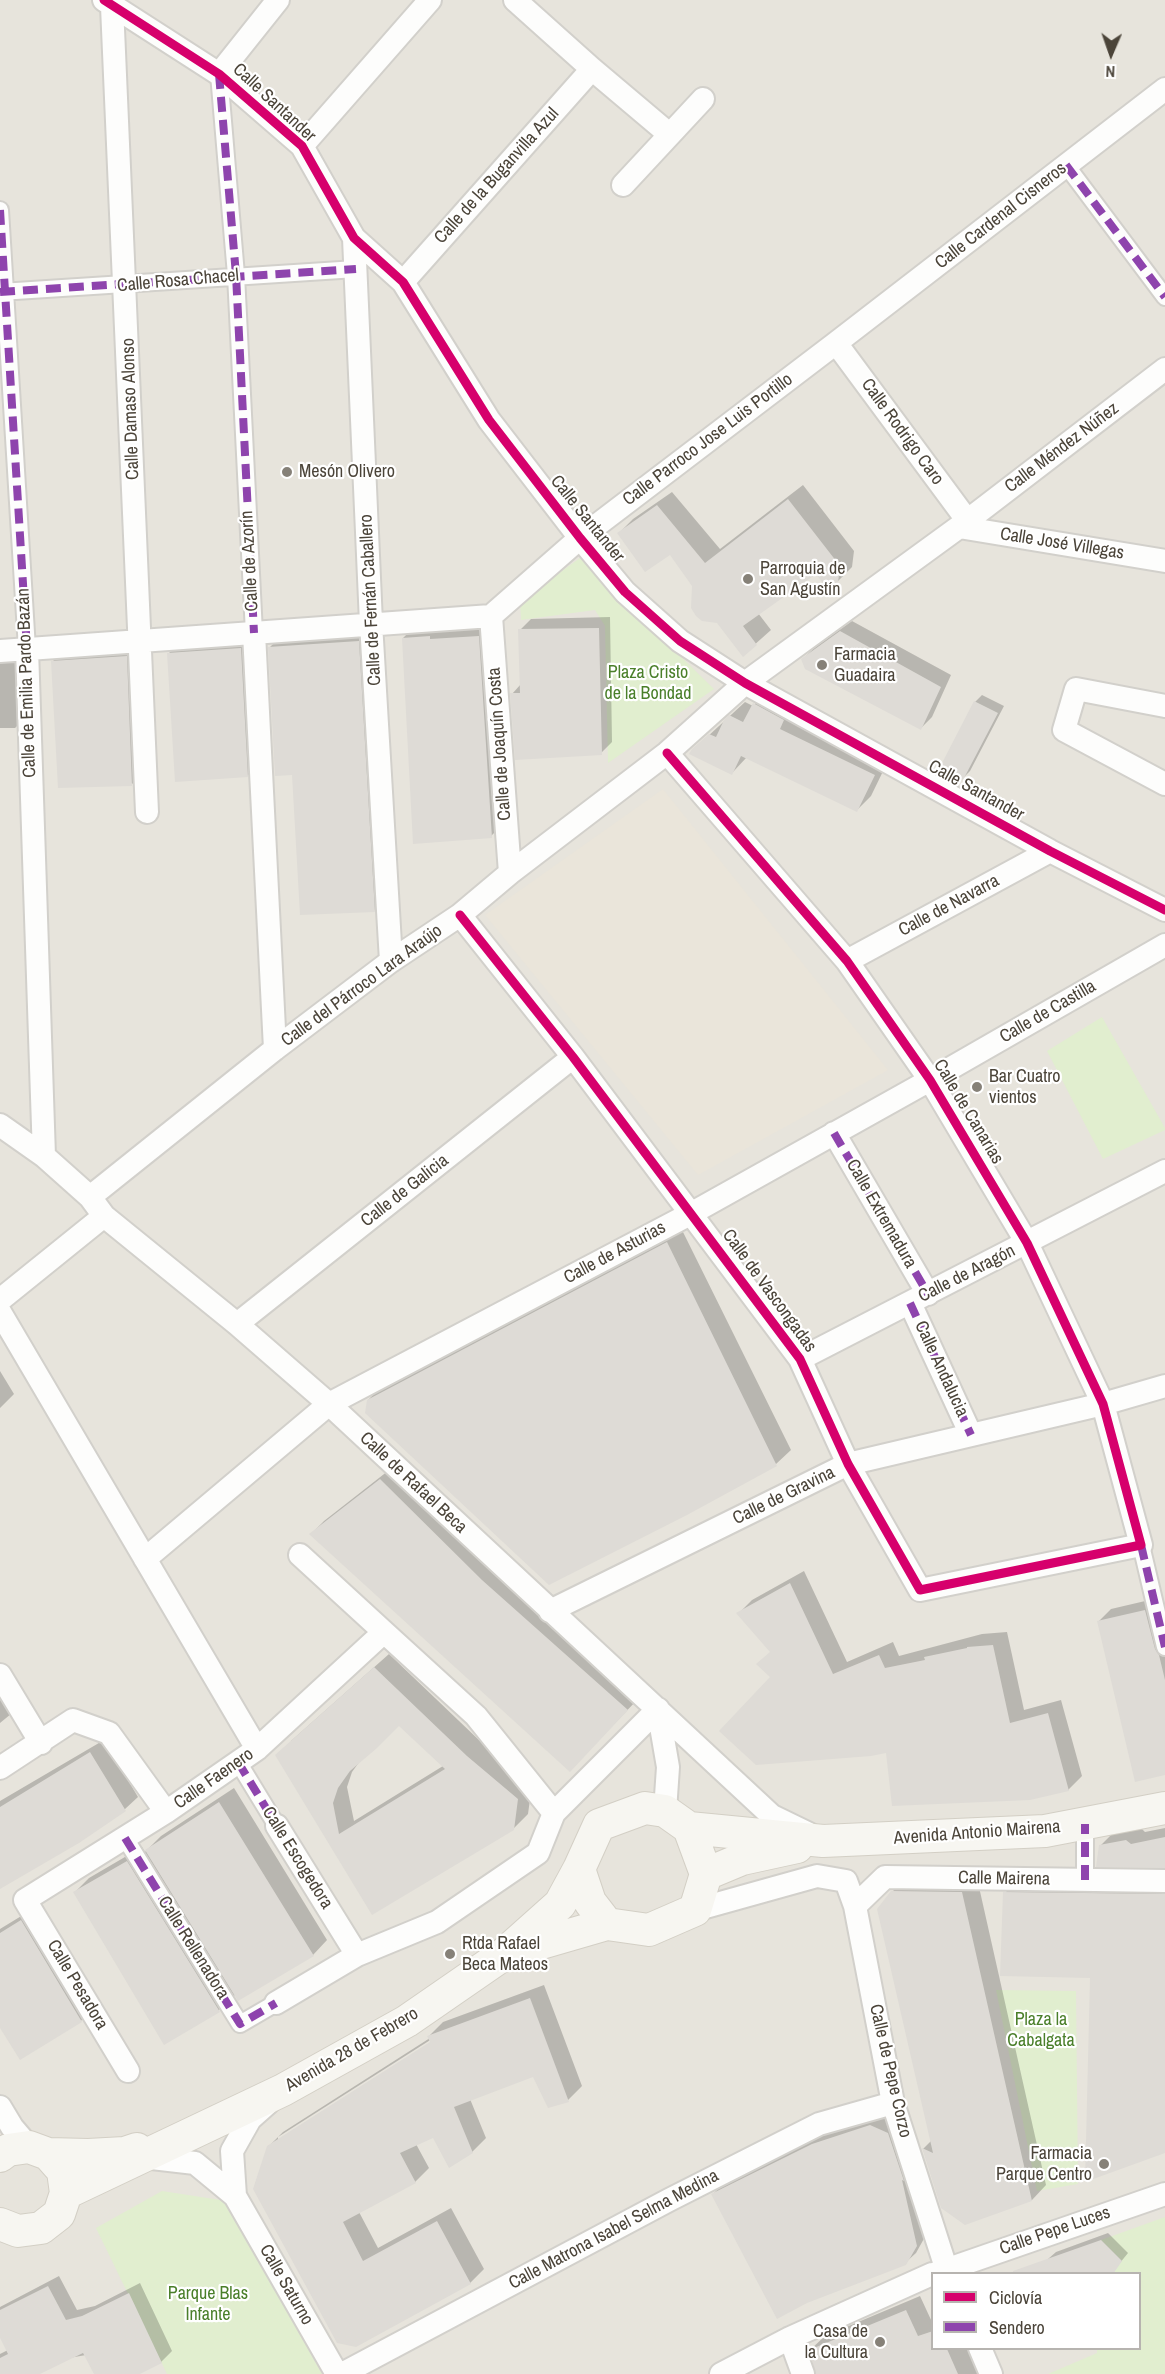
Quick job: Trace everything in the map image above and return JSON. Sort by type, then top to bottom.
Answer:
[{"type":"main road","points":[[677,1820],[706,1874],[695,1910],[649,1930],[608,1924],[590,1902],[579,1869],[599,1825],[645,1808],[677,1820],[823,1841]]},
{"type":"main road","name":"Avenida Antonio Mairena","points":[[823,1841],[1045,1832],[1165,1808]]},
{"type":"main road","points":[[706,1874],[742,1859],[823,1841]]},
{"type":"main road","name":"Avenida 28 de Febrero","points":[[66,2193],[283,2090],[407,2020],[504,1954],[560,1904],[579,1869]]},
{"type":"main road","name":"Avenida 28 de Febrero","points":[[504,1954],[608,1924]]},
{"type":"main road","name":"Avenida 28 de Febrero","points":[[0,2156],[8,2150],[88,2156],[125,2153],[193,2132]]},
{"type":"main road","points":[[0,2223],[18,2231],[41,2228],[59,2214],[66,2193],[63,2171],[39,2151]]},
{"type":"street","points":[[219,74],[278,0]]},
{"type":"street","points":[[302,146],[430,0]]},
{"type":"street","points":[[515,0],[669,134]]},
{"type":"street","name":"Calle Santander","points":[[111,2],[219,74],[302,146],[354,238],[403,282],[489,420],[580,538],[625,592],[680,641],[745,683],[1050,851],[1165,910]]},
{"type":"street","name":"Calle Damaso Alonso","points":[[111,2],[126,286],[147,812]]},
{"type":"street","name":"Calle de la Buganvilla Azul","points":[[403,282],[592,69]]},
{"type":"street","name":"Calle de Azorín","points":[[219,74],[236,275],[276,1049]]},
{"type":"street","name":"Calle Cardenal Cisneros","points":[[836,343],[1165,89]]},
{"type":"street","points":[[623,185],[703,99]]},
{"type":"street","points":[[1066,165],[1165,297]]},
{"type":"street","name":"Calle de Emilia Pardo Bazán","points":[[0,210],[3,292],[27,649],[44,1156]]},
{"type":"street","name":"Calle de Fernán Caballero","points":[[354,238],[371,623],[391,962]]},
{"type":"street","name":"Calle Rosa Chacel","points":[[3,292],[126,286],[236,275],[356,269]]},
{"type":"street","name":"Calle Rodrigo Caro","points":[[836,343],[963,524]]},
{"type":"street","name":"Calle Parroco Jose Luis Portillo","points":[[491,616],[580,538],[836,343]]},
{"type":"street","name":"Calle Méndez Núñez","points":[[745,683],[963,524],[1165,369]]},
{"type":"street","name":"Calle José Villegas","points":[[963,524],[1165,561]]},
{"type":"street","points":[[0,651],[140,639],[491,616]]},
{"type":"street","name":"Calle de Joaquín Costa","points":[[491,616],[510,873]]},
{"type":"street","name":"Calle del Párroco Lara Araújo","points":[[90,1197],[276,1049],[391,962],[460,915],[510,873],[667,753],[745,683]]},
{"type":"street","points":[[1165,706],[1076,689],[1064,730],[1165,784]]},
{"type":"street","name":"Calle de Canarias","points":[[667,753],[847,961],[930,1080],[1027,1243],[1103,1404],[1141,1545],[1165,1647]]},
{"type":"street","name":"Calle de Navarra","points":[[847,961],[1050,851]]},
{"type":"street","name":"Calle de Vascongadas","points":[[460,915],[573,1057],[800,1359],[848,1464],[920,1590],[1141,1545]]},
{"type":"street","name":"Calle de Castilla","points":[[930,1080],[1165,945]]},
{"type":"street","name":"Calle de Galicia","points":[[237,1324],[573,1057]]},
{"type":"street","name":"Calle de Asturias","points":[[145,1559],[329,1404],[692,1213],[930,1080]]},
{"type":"street","name":"Calle de Rafael Beca","points":[[0,1125],[44,1156],[90,1197],[104,1216],[237,1324],[329,1404],[772,1816],[823,1841]]},
{"type":"street","name":"Calle Extremadura","points":[[834,1133],[919,1298]]},
{"type":"street","name":"Calle de Aragón","points":[[800,1359],[1165,1171]]},
{"type":"street","points":[[0,1300],[104,1216]]},
{"type":"street","name":"Calle Andalucia","points":[[919,1298],[971,1435]]},
{"type":"street","points":[[0,1312],[257,1749]]},
{"type":"street","name":"Calle de Gravina","points":[[550,1611],[848,1464],[1103,1404],[1165,1386]]},
{"type":"street","points":[[300,1555],[476,1716],[554,1813]]},
{"type":"street","name":"Calle Faenero","points":[[25,1900],[166,1812],[257,1749],[384,1632]]},
{"type":"street","points":[[0,1675],[40,1743]]},
{"type":"street","points":[[276,2003],[357,1955],[437,1922],[538,1853],[554,1813],[658,1709]]},
{"type":"street","points":[[658,1709],[677,1820]]},
{"type":"street","points":[[0,1768],[73,1720],[109,1733],[166,1812]]},
{"type":"street","name":"Calle Escogedora","points":[[238,1762],[357,1955]]},
{"type":"street","points":[[1085,1824],[1085,1880]]},
{"type":"street","name":"Calle Rellenadora","points":[[125,1838],[240,2024],[276,2003]]},
{"type":"street","name":"Calle de Pepe Corzo","points":[[695,1910],[817,1876],[846,1881],[855,1906],[893,2103],[940,2272]]},
{"type":"street","name":"Calle Mairena","points":[[855,1906],[885,1877],[1165,1881]]},
{"type":"street","name":"Calle Pesadora","points":[[25,1900],[128,2071]]},
{"type":"street","points":[[235,2196],[232,2151],[250,2119],[283,2090]]},
{"type":"street","name":"Calle Matrona Isabel Selma Medina","points":[[342,2374],[669,2200],[819,2124],[893,2103]]},
{"type":"street","points":[[0,2107],[12,2127],[39,2151]]},
{"type":"street","points":[[143,2157],[195,2163],[235,2196]]},
{"type":"street","name":"Calle Pepe Luces","points":[[940,2272],[1165,2194]]},
{"type":"street","name":"Calle Saturno","points":[[235,2196],[337,2374]]},
{"type":"street","name":"Calle Pepe Luces","points":[[721,2374],[790,2338],[931,2276]]},
{"type":"street","points":[[790,2338],[803,2374]]},
{"type":"street","points":[[980,2350],[991,2374]]},
{"type":"shaded area","points":[[0,0],[1165,0],[1165,2374],[0,2374]]},
{"type":"shaded area","points":[[663,789],[888,1070],[698,1175],[485,915]]},
{"type":"green space","name":"Plaza Cristo de la Bondad","points":[[580,558],[714,689],[608,763],[605,626],[595,610],[521,620],[520,601]]},
{"type":"green space","points":[[1102,1017],[1165,1128],[1103,1159],[1047,1051]]},
{"type":"green space","name":"Plaza la Cabalgata","points":[[996,1990],[1076,1991],[1078,2184],[1037,2191]]},
{"type":"green space","name":"Parque Blas Infante","points":[[162,2191],[227,2201],[322,2374],[167,2374],[96,2228]]},
{"type":"green space","points":[[1165,2217],[1165,2374],[1048,2374],[1097,2353],[1097,2350],[1141,2350],[1141,2272],[1114,2272],[1122,2261],[1101,2240]]},
{"type":"building","name":"Parroquia de San Agustín","points":[[788,499],[840,566],[838,583],[826,587],[816,574],[743,626],[757,645],[743,657],[717,623],[702,621],[696,616],[691,608],[692,586],[670,555],[645,572],[617,533],[657,505],[705,563]]},
{"type":"building","points":[[599,628],[602,755],[515,760],[510,693],[520,693],[518,629]]},
{"type":"building","points":[[840,631],[941,687],[921,730],[805,669],[801,659]]},
{"type":"building","points":[[430,636],[430,639],[479,636],[492,838],[413,844],[402,638]]},
{"type":"building","points":[[359,641],[375,912],[300,915],[292,775],[275,776],[268,647]]},
{"type":"building","points":[[241,648],[248,777],[175,782],[167,653]]},
{"type":"building","points":[[127,656],[132,786],[58,788],[51,661]]},
{"type":"building","points":[[974,701],[998,713],[963,780],[940,767]]},
{"type":"building","points":[[753,703],[784,720],[780,729],[875,775],[857,812],[741,756],[732,775],[689,754],[709,734],[716,737],[729,715],[743,722]]},
{"type":"building","points":[[667,1242],[777,1466],[549,1585],[365,1413],[367,1400]]},
{"type":"building","points":[[380,1479],[482,1580],[628,1710],[570,1772],[309,1534]]},
{"type":"building","points":[[790,1583],[833,1674],[879,1655],[885,1668],[925,1660],[924,1657],[967,1647],[993,1645],[1010,1723],[1048,1713],[1069,1791],[1030,1800],[892,1806],[886,1753],[756,1765],[719,1731],[770,1677],[756,1664],[770,1652],[736,1613]]},
{"type":"building","points":[[1145,1610],[1165,1680],[1165,1775],[1135,1782],[1097,1621]]},
{"type":"building","points":[[374,1667],[467,1756],[518,1799],[514,1830],[372,1915],[275,1755]],"holes":[[[399,1726],[445,1769],[339,1834],[333,1803],[338,1788],[350,1771]]]},
{"type":"building","points":[[90,1752],[126,1811],[79,1843],[0,1889],[0,1807]]},
{"type":"building","points":[[219,1802],[314,1956],[238,2001],[145,1850]]},
{"type":"building","points":[[1165,1837],[1165,1868],[1096,1867],[1099,1845],[1126,1840],[1131,1844]]},
{"type":"building","points":[[127,1861],[220,2012],[164,2045],[73,1892]]},
{"type":"building","points":[[891,1891],[962,1892],[1032,2201],[965,2225],[941,2208],[922,2148],[933,2153],[877,1909]]},
{"type":"building","points":[[1003,1892],[1165,1894],[1165,2153],[1085,2182],[1090,1978],[1000,1976]]},
{"type":"building","points":[[21,1920],[82,2022],[20,2060],[0,2028],[0,1933]]},
{"type":"building","points":[[530,1998],[569,2102],[548,2108],[533,2077],[454,2107],[473,2153],[449,2168],[433,2138],[400,2153],[416,2183],[343,2222],[363,2261],[437,2221],[471,2284],[356,2347],[337,2343],[253,2189],[267,2146],[430,2042],[427,2036]]},
{"type":"building","points":[[870,2125],[888,2133],[904,2181],[902,2180],[917,2246],[906,2265],[807,2303],[777,2319],[711,2194],[812,2144]]},
{"type":"building","points":[[1101,2240],[1122,2261],[1114,2272],[1013,2271]]},
{"type":"building","points":[[48,2286],[66,2320],[82,2316],[129,2293],[162,2363],[140,2374],[94,2374],[83,2353],[40,2374],[0,2374],[0,2358],[8,2354],[0,2338],[0,2310]]},
{"type":"building","name":"Casa de la Cultura","points":[[906,2310],[918,2336],[931,2332],[931,2350],[947,2350],[958,2374],[816,2374],[809,2350]]},
{"type":"marked path","points":[[219,74],[236,275],[254,633]]},
{"type":"marked path","points":[[1066,165],[1165,297]]},
{"type":"marked path","points":[[0,210],[27,649]]},
{"type":"marked path","points":[[0,292],[356,269]]},
{"type":"marked path","points":[[834,1133],[928,1294]]},
{"type":"marked path","points":[[910,1303],[971,1435]]},
{"type":"marked path","points":[[1141,1545],[1165,1647]]},
{"type":"marked path","points":[[238,1762],[277,1826]]},
{"type":"marked path","points":[[1085,1824],[1085,1880]]},
{"type":"marked path","points":[[125,1838],[240,2024],[276,2003]]},
{"type":"cycle path","points":[[104,0],[219,74],[302,146],[354,238],[403,282],[489,420],[580,538],[625,592],[680,641],[745,683],[1050,851],[1165,910]]},
{"type":"cycle path","points":[[460,915],[573,1057],[800,1359],[848,1464],[920,1590],[1141,1545],[1103,1404],[1027,1243],[930,1080],[847,961],[667,753]]},
{"type":"place","name":"Mesón Olivero","points":[[287,472]]},
{"type":"place","name":"Parroquia de San Agustín","points":[[748,579]]},
{"type":"place","name":"Farmacia Guadaira","points":[[822,665]]},
{"type":"place","name":"Bar Cuatro vientos","points":[[977,1087]]},
{"type":"place","name":"Rtda Rafael Beca Mateos","points":[[450,1954]]},
{"type":"place","name":"Farmacia Parque Centro","points":[[1104,2164]]},
{"type":"place","name":"Casa de la Cultura","points":[[880,2342]]}]
